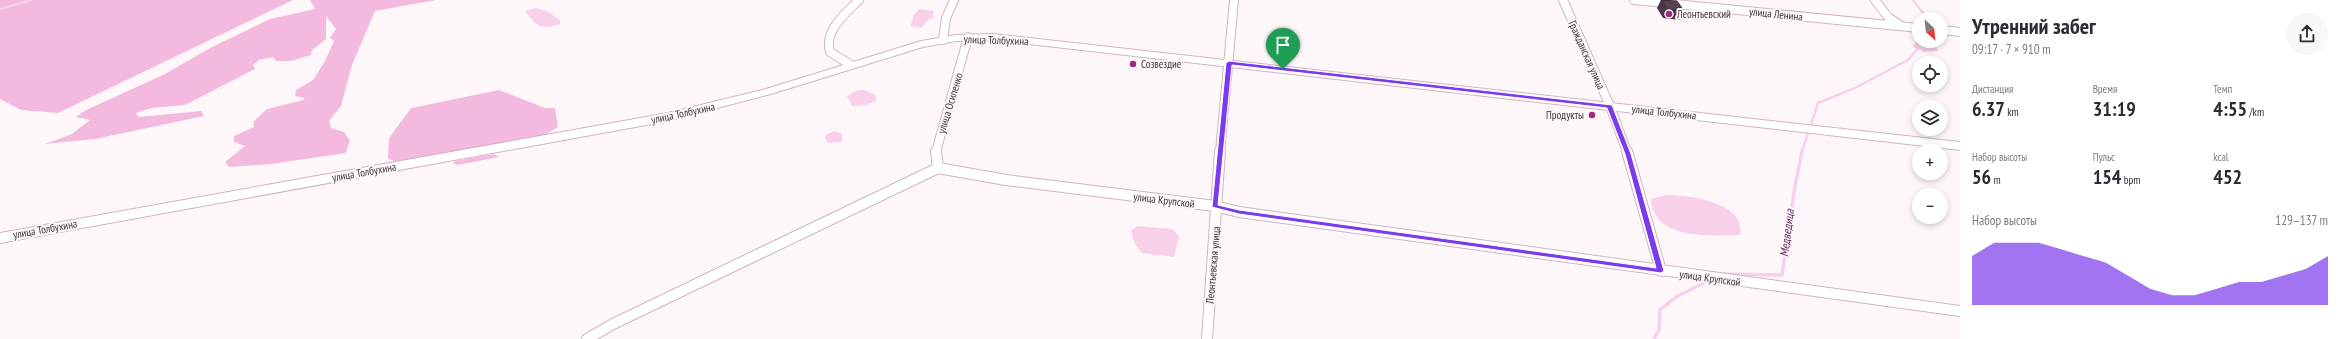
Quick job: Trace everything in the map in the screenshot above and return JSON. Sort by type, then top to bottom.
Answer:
[{"type":"main road","name":"улица Толбухина","points":[[0,238],[668,117],[770,91],[921,44],[968,37],[1000,38],[1229,63],[1960,146]]},
{"type":"street","points":[[851,65],[830,52],[829,42],[837,22],[859,0]]},
{"type":"street","points":[[943,40],[946,18],[954,0]]},
{"type":"street","name":"Леонтьевская улица","points":[[1207,339],[1217,217],[1214,206],[1234,0]]},
{"type":"street","name":"Гражданская улица","points":[[1563,0],[1610,106],[1628,154],[1661,271]]},
{"type":"street","name":"улица Ленина","points":[[1634,0],[1912,27]]},
{"type":"street","points":[[1875,0],[1888,17],[1901,26]]},
{"type":"street","points":[[1948,31],[1960,32]]},
{"type":"street","name":"улица Осипенко","points":[[938,168],[936,148],[968,37]]},
{"type":"street","points":[[587,339],[613,324],[938,168]]},
{"type":"street","name":"улица Крупской","points":[[938,168],[1006,180],[1214,206],[1239,212],[1960,312]]},
{"type":"shaded area","points":[[0,0],[293,0],[58,113],[21,110],[0,99]]},
{"type":"shaded area","points":[[310,0],[436,0],[375,11],[352,65],[341,106],[329,121],[331,128],[344,132],[350,140],[346,153],[271,164],[229,167],[225,162],[245,146],[234,142],[234,136],[254,127],[253,122],[267,109],[303,100],[305,98],[295,96],[296,90],[313,80],[325,61],[334,41],[330,38],[336,29],[326,16],[326,39],[312,50],[311,55],[291,61],[276,61],[273,57],[259,60],[253,65],[255,69],[185,105],[152,108],[136,113],[139,117],[201,111],[204,116],[95,139],[45,144],[72,134],[90,120],[76,117],[84,111],[165,74],[210,48],[270,19],[315,9]]},
{"type":"shaded area","points":[[536,8],[549,12],[560,20],[560,24],[544,27],[536,24],[525,11]]},
{"type":"shaded area","points":[[919,9],[934,11],[933,16],[935,17],[929,19],[921,28],[911,26],[913,16]]},
{"type":"shaded area","points":[[1915,48],[1937,48],[1938,51],[1924,52]]},
{"type":"shaded area","points":[[499,90],[545,108],[555,108],[558,127],[543,136],[399,162],[388,159],[389,138],[411,108]]},
{"type":"shaded area","points":[[858,90],[864,90],[875,95],[877,101],[866,105],[852,106],[847,96]]},
{"type":"shaded area","points":[[835,131],[842,134],[842,142],[828,143],[825,137],[827,134]]},
{"type":"shaded area","points":[[494,154],[499,157],[457,165],[453,163],[456,161]]},
{"type":"shaded area","points":[[1666,195],[1701,199],[1725,208],[1734,215],[1740,224],[1740,235],[1700,235],[1672,229],[1661,222],[1654,212],[1651,199]]},
{"type":"shaded area","points":[[1137,226],[1172,229],[1179,236],[1174,257],[1142,253],[1135,244],[1131,231]]},
{"type":"building","points":[[1661,0],[1677,1],[1684,11],[1667,9]]},
{"type":"waterway","points":[[0,9],[31,0]]},
{"type":"waterway","name":"Медведица","points":[[1913,0],[1922,12]]},
{"type":"waterway","name":"Медведица","points":[[1811,125],[1818,103],[1855,88],[1908,60],[1918,48]]},
{"type":"waterway","name":"Медведица","points":[[1802,152],[1808,133]]},
{"type":"waterway","name":"Медведица","points":[[1723,274],[1782,275],[1795,186],[1802,151]]},
{"type":"waterway","name":"Медведица","points":[[1654,339],[1659,330],[1660,310],[1676,297],[1706,282]]},
{"type":"place","name":"Леонтьевский","points":[[1669,14]]},
{"type":"place","name":"Созвездие","points":[[1133,64]]},
{"type":"place","name":"Продукты","points":[[1592,115]]},
{"type":"route","points":[[1229,63],[1283,69],[1610,106],[1628,154],[1637,192],[1661,271],[1239,212],[1214,206],[1229,63]]}]
